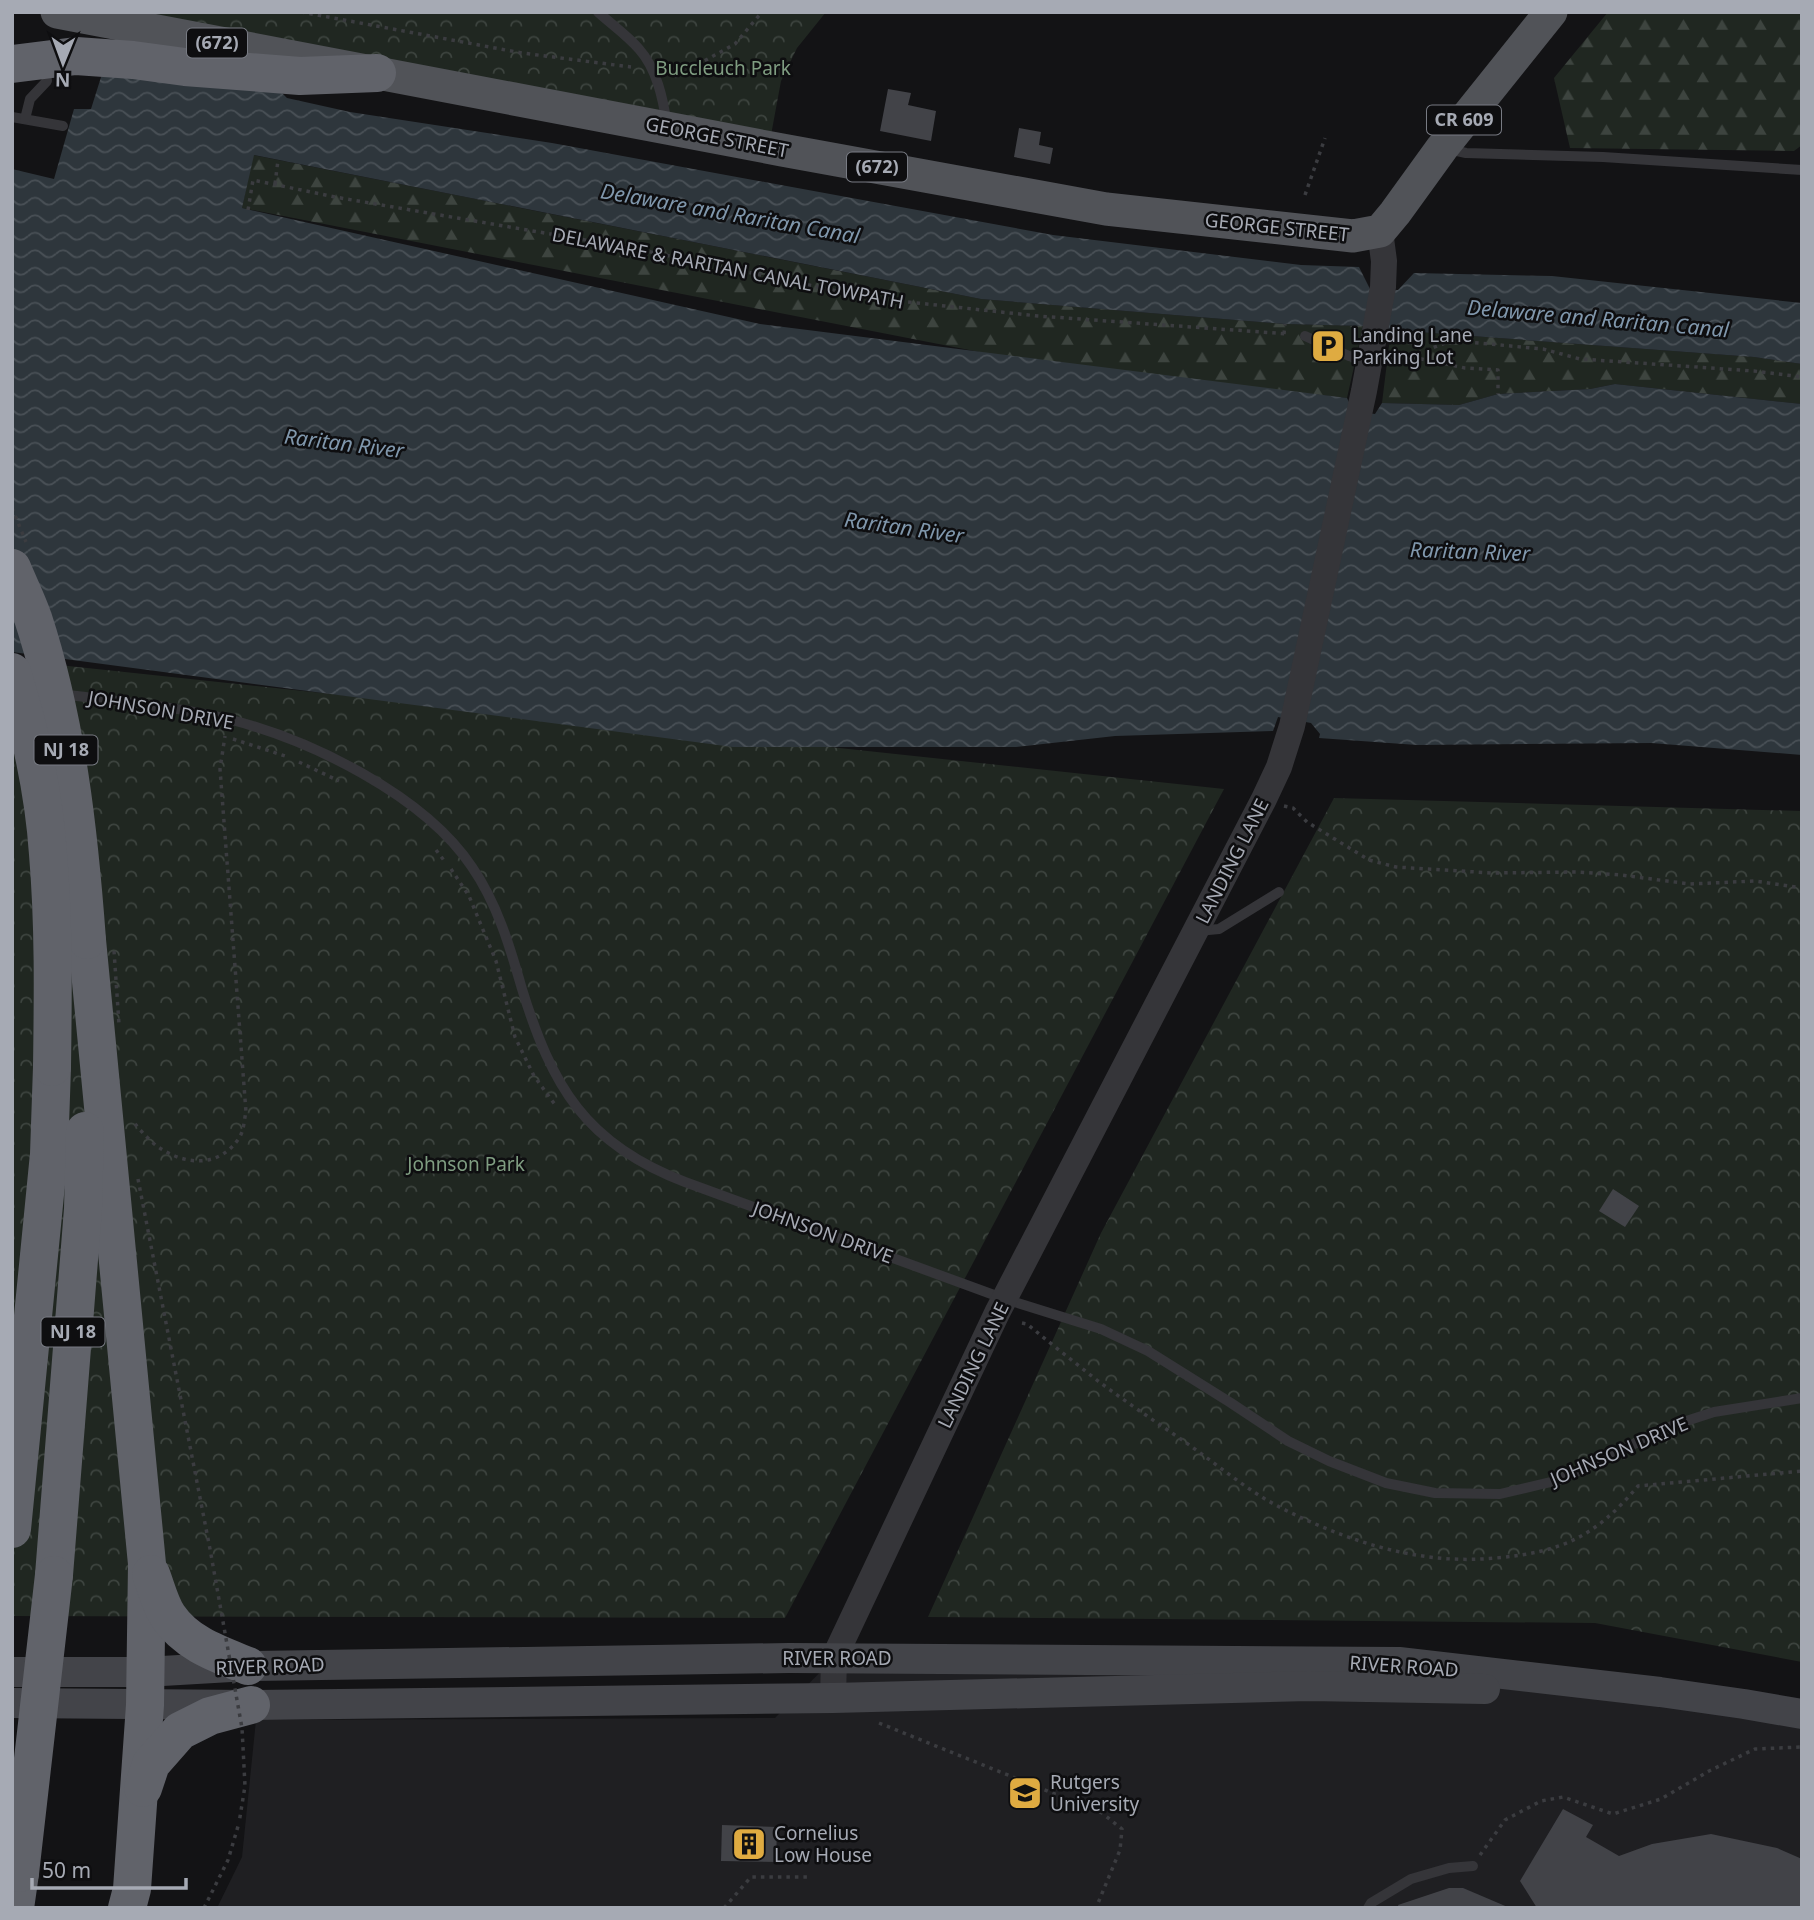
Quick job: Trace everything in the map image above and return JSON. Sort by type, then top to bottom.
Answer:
[{"type":"highway","points":[[29,61],[76,57],[133,60],[300,76],[377,73]]},
{"type":"highway","name":"NJ 18","points":[[12,568],[36,629],[54,692],[70,772],[81,851],[87,940],[105,1098],[83,1209],[54,1575],[18,1890]]},
{"type":"highway","name":"NJ 18","points":[[13,1520],[49,1154],[52,1067],[53,960],[48,852],[36,771],[20,698],[26,684]]},
{"type":"highway","points":[[105,1098],[148,1564],[145,1688],[138,1803],[132,1889],[127,1908]]},
{"type":"highway","points":[[148,1564],[167,1614],[183,1634],[208,1650],[248,1666]]},
{"type":"highway","points":[[138,1803],[151,1764],[180,1731],[210,1716],[251,1705]]},
{"type":"main road","name":"GEORGE STREET","points":[[57,12],[1106,209],[1353,236],[1380,231]]},
{"type":"main road","name":"CR 609","points":[[1380,231],[1442,148],[1551,12]]},
{"type":"main road","name":"RIVER ROAD","points":[[12,1703],[145,1688],[248,1666],[834,1658],[1399,1662],[1660,1692],[1802,1714]]},
{"type":"main road","name":"RIVER ROAD","points":[[12,1672],[145,1688],[251,1705],[834,1698],[1309,1686],[1660,1692]]},
{"type":"street","name":"LANDING LANE","points":[[834,1698],[834,1658],[1004,1299],[1279,767],[1292,726],[1364,391],[1375,358],[1383,287],[1384,261],[1380,231]]},
{"type":"lane","points":[[598,12],[640,50],[653,72],[662,98],[667,128]]},
{"type":"lane","points":[[25,119],[30,99],[47,81],[29,61]]},
{"type":"lane","points":[[12,117],[62,126]]},
{"type":"lane","points":[[1442,148],[1466,153],[1603,157],[1802,170]]},
{"type":"lane","points":[[1305,336],[1349,356],[1375,358]]},
{"type":"lane","name":"JOHNSON DRIVE","points":[[12,688],[26,684],[228,719],[312,750],[369,777],[412,804],[435,823],[472,866],[487,890],[510,948],[538,1038],[561,1087],[595,1128],[628,1154],[658,1172],[1004,1299],[1101,1329],[1136,1346],[1288,1441],[1329,1461],[1386,1483],[1435,1493],[1500,1494],[1559,1480],[1674,1425],[1714,1412],[1802,1398]]},
{"type":"lane","points":[[1195,932],[1219,929],[1279,892]]},
{"type":"lane","points":[[1368,1908],[1371,1903],[1411,1879],[1449,1868],[1473,1866]]},
{"type":"path","points":[[301,12],[522,52],[631,68]]},
{"type":"path","points":[[675,76],[735,44],[762,12]]},
{"type":"path","points":[[1305,195],[1325,138]]},
{"type":"path","points":[[275,184],[278,160]]},
{"type":"path","name":"DELAWARE & RARITAN CANAL TOWPATH","points":[[248,209],[253,180],[335,197],[632,248],[871,298],[1038,316],[1305,336]]},
{"type":"path","points":[[1284,334],[1285,324]]},
{"type":"path","points":[[1410,356],[1457,341],[1550,350],[1580,359],[1802,377]]},
{"type":"path","points":[[1375,358],[1410,356],[1465,368],[1497,370],[1498,394]]},
{"type":"path","points":[[105,1098],[161,1149],[183,1160],[204,1162],[225,1154],[240,1137],[246,1112],[220,769],[225,736],[290,758],[348,785]]},
{"type":"path","points":[[1282,805],[1293,808],[1307,822],[1369,860],[1395,867],[1492,873],[1577,872],[1690,884],[1755,881],[1802,888]]},
{"type":"path","points":[[429,841],[470,896],[496,961],[515,1037],[534,1076],[552,1104],[562,1112]]},
{"type":"path","points":[[138,1179],[242,1728],[245,1786],[239,1823],[228,1860],[204,1908]]},
{"type":"path","points":[[879,1723],[1102,1813],[1122,1829],[1120,1850],[1096,1908]]},
{"type":"path","points":[[1473,1866],[1505,1820],[1541,1801],[1563,1797],[1613,1814],[1661,1799],[1755,1749],[1802,1747]]},
{"type":"path","points":[[724,1908],[751,1877],[810,1877]]},
{"type":"shaded area","name":"Rutgers University","points":[[834,1658],[1660,1692],[1802,1729],[1802,1908],[217,1908],[242,1857],[256,1720],[775,1718]]},
{"type":"green space","name":"Buccleuch Park","points":[[131,12],[826,12],[797,48],[781,81],[771,135]]},
{"type":"green space","points":[[1608,12],[1802,12],[1802,145],[1794,151],[1570,148],[1554,78]]},
{"type":"green space","points":[[253,155],[981,299],[1285,324],[1363,326],[1347,398],[1031,362],[242,208]]},
{"type":"green space","points":[[1391,330],[1754,357],[1802,364],[1802,404],[1615,384],[1590,389],[1498,394],[1459,405],[1382,403]]},
{"type":"green space","name":"Johnson Park","points":[[12,660],[1224,789],[785,1618],[12,1616]]},
{"type":"green space","points":[[1334,798],[1802,811],[1802,1662],[1595,1623],[928,1617],[1101,1233]]},
{"type":"water","points":[[102,74],[277,88],[287,98],[350,112],[552,143],[1053,235],[1301,265],[1359,267],[1370,289],[1398,290],[1414,273],[1552,276],[1802,303],[1802,364],[1754,357],[1363,326],[1285,324],[981,299],[254,155],[242,208],[760,324],[1347,398],[1353,411],[1375,414],[1382,403],[1459,405],[1498,394],[1590,389],[1615,384],[1802,404],[1802,755],[1651,743],[1417,745],[1319,738],[1320,734],[1311,723],[1278,717],[1273,731],[1115,736],[1016,747],[733,747],[12,652],[12,169],[54,179],[74,109],[91,109]]},
{"type":"building","points":[[888,89],[911,93],[908,105],[936,111],[931,141],[880,131]]},
{"type":"building","points":[[1019,128],[1041,132],[1039,145],[1053,148],[1050,164],[1014,157]]},
{"type":"building","points":[[1613,1189],[1639,1206],[1625,1227],[1599,1211]]},
{"type":"building","points":[[1563,1809],[1593,1825],[1586,1837],[1619,1856],[1652,1844],[1711,1834],[1777,1848],[1802,1859],[1802,1908],[1537,1908],[1520,1881]]},
{"type":"building","name":"Cornelius Low House","points":[[722,1825],[777,1827],[776,1862],[721,1861]]},
{"type":"building","points":[[1449,1888],[1463,1888],[1510,1908],[1399,1908],[1398,1905]]},
{"type":"place","name":"Landing Lane Parking Lot","points":[[1328,346]]},
{"type":"place","name":"Rutgers University","points":[[1025,1793]]},
{"type":"place","name":"Cornelius Low House","points":[[749,1844]]},
{"type":"water label","name":"Delaware and Raritan Canal","points":[[730,214]]},
{"type":"water label","name":"Delaware and Raritan Canal","points":[[1598,319]]},
{"type":"water label","name":"Raritan River","points":[[344,444]]},
{"type":"water label","name":"Raritan River","points":[[904,528]]},
{"type":"water label","name":"Raritan River","points":[[1470,552]]}]
